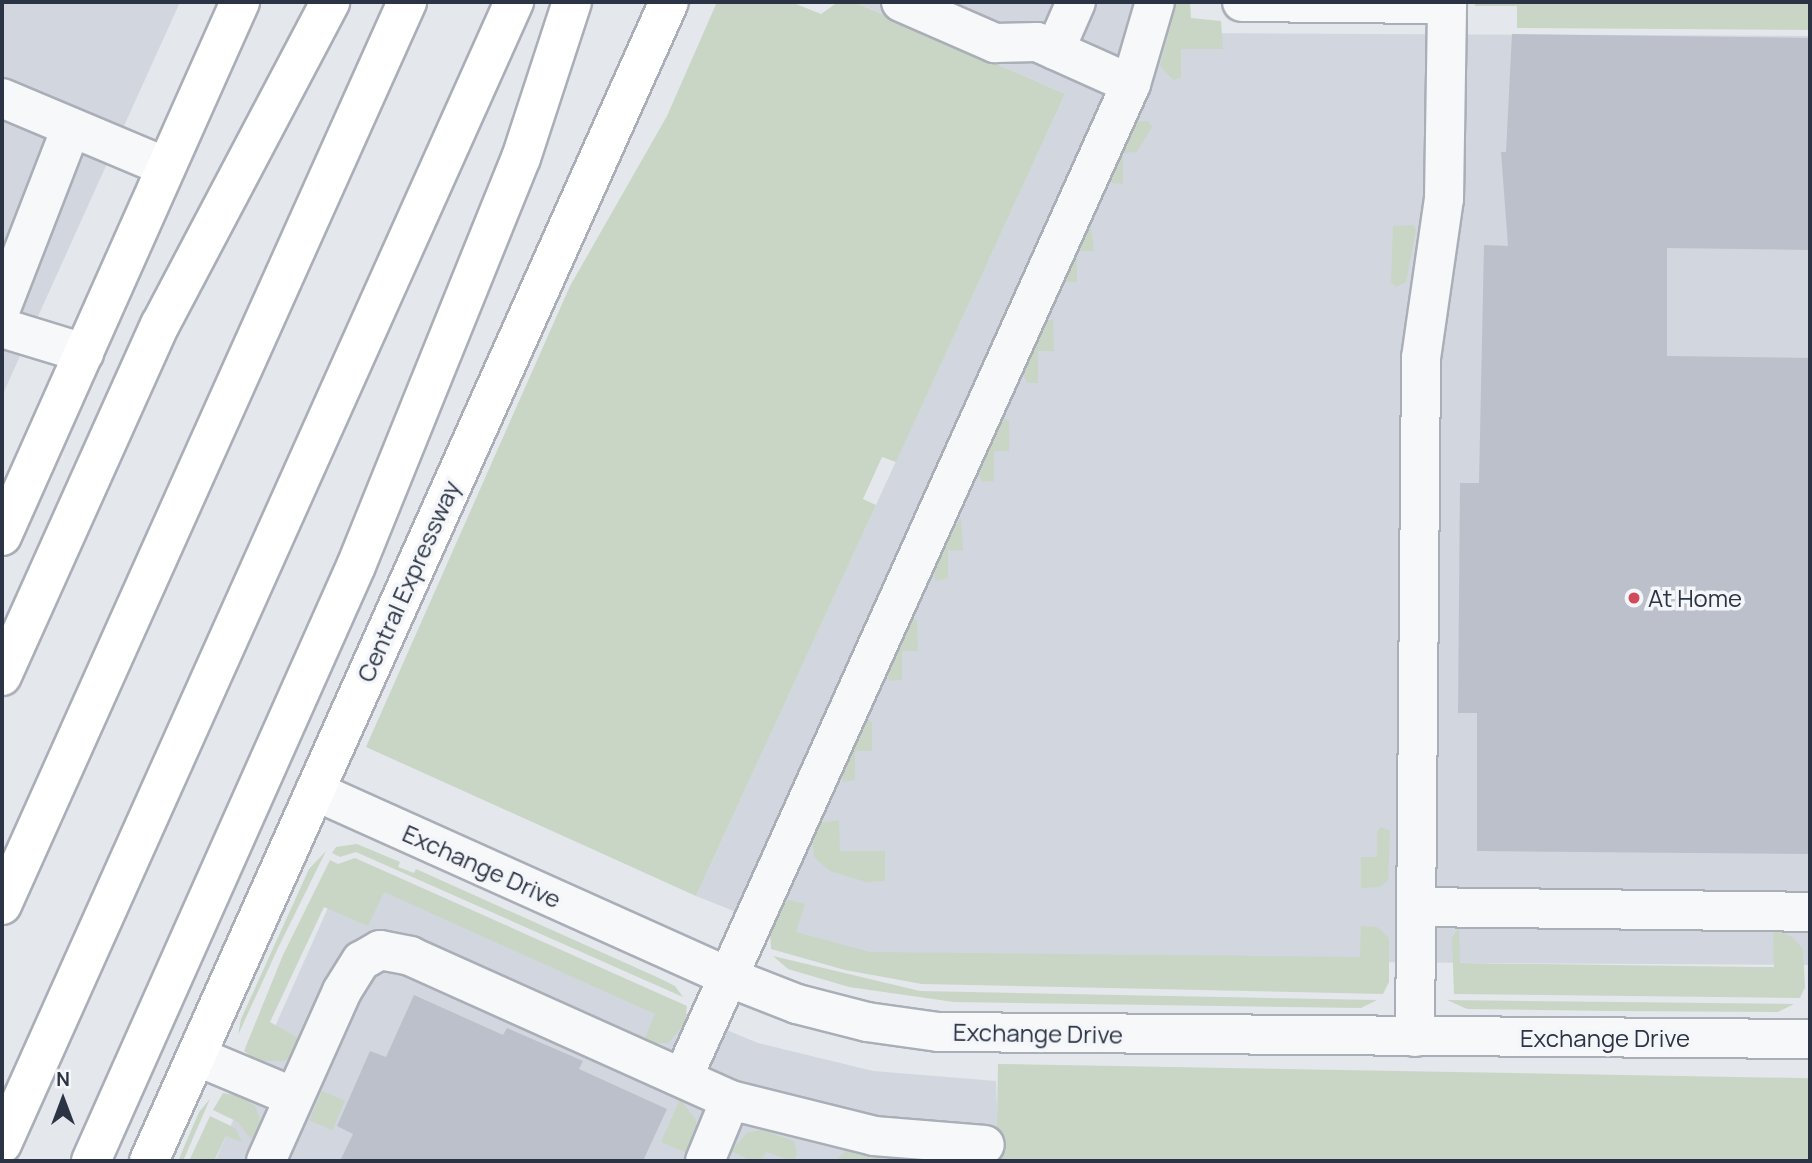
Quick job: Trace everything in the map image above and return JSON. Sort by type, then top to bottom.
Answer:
[{"type":"main road","points":[[2,536],[240,2]]},
{"type":"main road","points":[[2,677],[160,325],[330,2]]},
{"type":"main road","points":[[2,905],[407,2]]},
{"type":"main road","points":[[2,1144],[514,2]]},
{"type":"main road","points":[[90,1161],[356,566],[521,158],[572,2]]},
{"type":"main road","name":"Central Expressway","points":[[149,1161],[670,2]]},
{"type":"street","points":[[901,2],[995,43],[1046,46],[1131,85]]},
{"type":"street","points":[[1046,46],[1056,2]]},
{"type":"street","points":[[1046,46],[1076,2]]},
{"type":"street","points":[[683,1077],[1131,85],[1155,2]]},
{"type":"street","points":[[1242,2],[1447,3],[1444,199],[1421,358],[1415,1037]]},
{"type":"street","points":[[2,98],[166,167]]},
{"type":"street","points":[[2,306],[71,128]]},
{"type":"street","points":[[2,328],[84,353]]},
{"type":"street","name":"Exchange Drive","points":[[315,791],[727,976],[809,1007],[867,1022],[938,1032],[1810,1039]]},
{"type":"street","points":[[1416,907],[1810,912]]},
{"type":"street","points":[[265,1161],[354,970],[370,953],[380,950],[410,956],[730,1100],[874,1136],[985,1145]]},
{"type":"street","points":[[196,1056],[294,1097]]},
{"type":"street","points":[[705,1161],[730,1100]]},
{"type":"shaded area","points":[[2,2],[180,2],[2,396]]},
{"type":"shaded area","points":[[855,2],[1189,2],[1189,33],[1810,36],[1810,965],[884,959],[789,933],[696,896],[1065,94]]},
{"type":"shaded area","points":[[344,872],[758,1043],[873,1071],[996,1081],[999,1161],[215,1161]]},
{"type":"green space","points":[[717,2],[791,2],[821,14],[838,2],[859,4],[1065,94],[896,462],[882,457],[863,499],[876,505],[696,896],[366,747],[570,286],[667,116]]},
{"type":"green space","points":[[1177,2],[1190,2],[1191,18],[1221,21],[1223,49],[1181,49],[1181,78],[1173,80],[1160,66]]},
{"type":"green space","points":[[1475,2],[1810,2],[1810,30],[1517,28],[1517,6],[1475,6]]},
{"type":"green space","points":[[1148,121],[1152,127],[1137,152],[1123,153],[1123,184],[1112,183],[1108,178],[1133,122]]},
{"type":"green space","points":[[1090,219],[1094,251],[1077,251],[1077,282],[1066,282],[1063,280]]},
{"type":"green space","points":[[1413,225],[1416,230],[1406,282],[1396,287],[1391,282],[1393,226]]},
{"type":"green space","points":[[1053,319],[1054,351],[1038,351],[1038,383],[1027,383],[1021,369],[1046,321]]},
{"type":"green space","points":[[1004,418],[1009,421],[1009,451],[994,451],[994,481],[982,482],[976,469]]},
{"type":"green space","points":[[961,518],[963,551],[948,550],[948,578],[936,581],[931,569]]},
{"type":"green space","points":[[912,619],[917,621],[918,651],[902,651],[902,680],[890,681],[886,673]]},
{"type":"green space","points":[[865,718],[872,722],[872,751],[855,751],[855,780],[843,782],[839,772]]},
{"type":"green space","points":[[839,820],[840,851],[885,851],[885,881],[866,882],[830,871],[814,857],[812,833],[819,823]]},
{"type":"green space","points":[[1381,827],[1390,831],[1388,880],[1380,887],[1361,888],[1361,857],[1377,857],[1377,832]]},
{"type":"green space","points":[[357,844],[400,862],[398,867],[414,873],[416,869],[659,978],[675,986],[683,997],[356,852],[340,857],[332,853],[336,847]]},
{"type":"green space","points":[[326,851],[238,1035],[241,1019],[309,869]]},
{"type":"green space","points":[[355,858],[687,1006],[685,1024],[668,1043],[649,1043],[645,1038],[655,1014],[384,892],[368,926],[324,907],[270,1022],[300,1039],[293,1055],[284,1061],[257,1061],[244,1051],[283,955],[330,860],[338,864]]},
{"type":"green space","points":[[788,900],[805,904],[796,932],[870,952],[1360,957],[1361,926],[1377,927],[1389,938],[1389,982],[1383,994],[922,984],[845,970],[771,949],[770,930]]},
{"type":"green space","points":[[1459,928],[1460,963],[1757,967],[1774,967],[1773,933],[1778,931],[1792,937],[1803,949],[1805,987],[1800,998],[1454,994],[1452,937]]},
{"type":"green space","points":[[773,956],[920,991],[1377,1000],[1361,1008],[954,1002],[849,987],[788,969]]},
{"type":"green space","points":[[1447,1000],[1794,1004],[1778,1012],[1613,1011],[1467,1009]]},
{"type":"green space","points":[[998,1064],[1810,1078],[1808,1161],[996,1161]]},
{"type":"green space","points":[[322,1091],[345,1101],[333,1130],[309,1120]]},
{"type":"green space","points":[[223,1093],[241,1096],[255,1106],[260,1118],[256,1138],[249,1137],[238,1122],[213,1110]]},
{"type":"green space","points":[[210,1099],[183,1161],[178,1161],[199,1112]]},
{"type":"green space","points":[[680,1099],[696,1120],[696,1135],[687,1153],[661,1142]]},
{"type":"green space","points":[[210,1116],[235,1128],[242,1142],[226,1136],[214,1161],[189,1161]]},
{"type":"green space","points":[[761,1130],[794,1141],[797,1154],[793,1161],[766,1152],[761,1161],[752,1161],[731,1151],[747,1133]]},
{"type":"green space","points":[[847,1150],[886,1156],[896,1161],[835,1161]]},
{"type":"building","name":"At Home","points":[[1512,34],[1810,38],[1810,250],[1667,248],[1667,356],[1810,358],[1810,854],[1477,851],[1477,713],[1458,713],[1460,483],[1479,483],[1484,245],[1508,246],[1501,152],[1506,152]]},
{"type":"building","points":[[414,995],[503,1035],[507,1028],[583,1061],[579,1069],[667,1109],[643,1161],[340,1161],[353,1134],[337,1126],[370,1051],[386,1057]]},
{"type":"place","name":"At Home","points":[[1634,598]]}]
